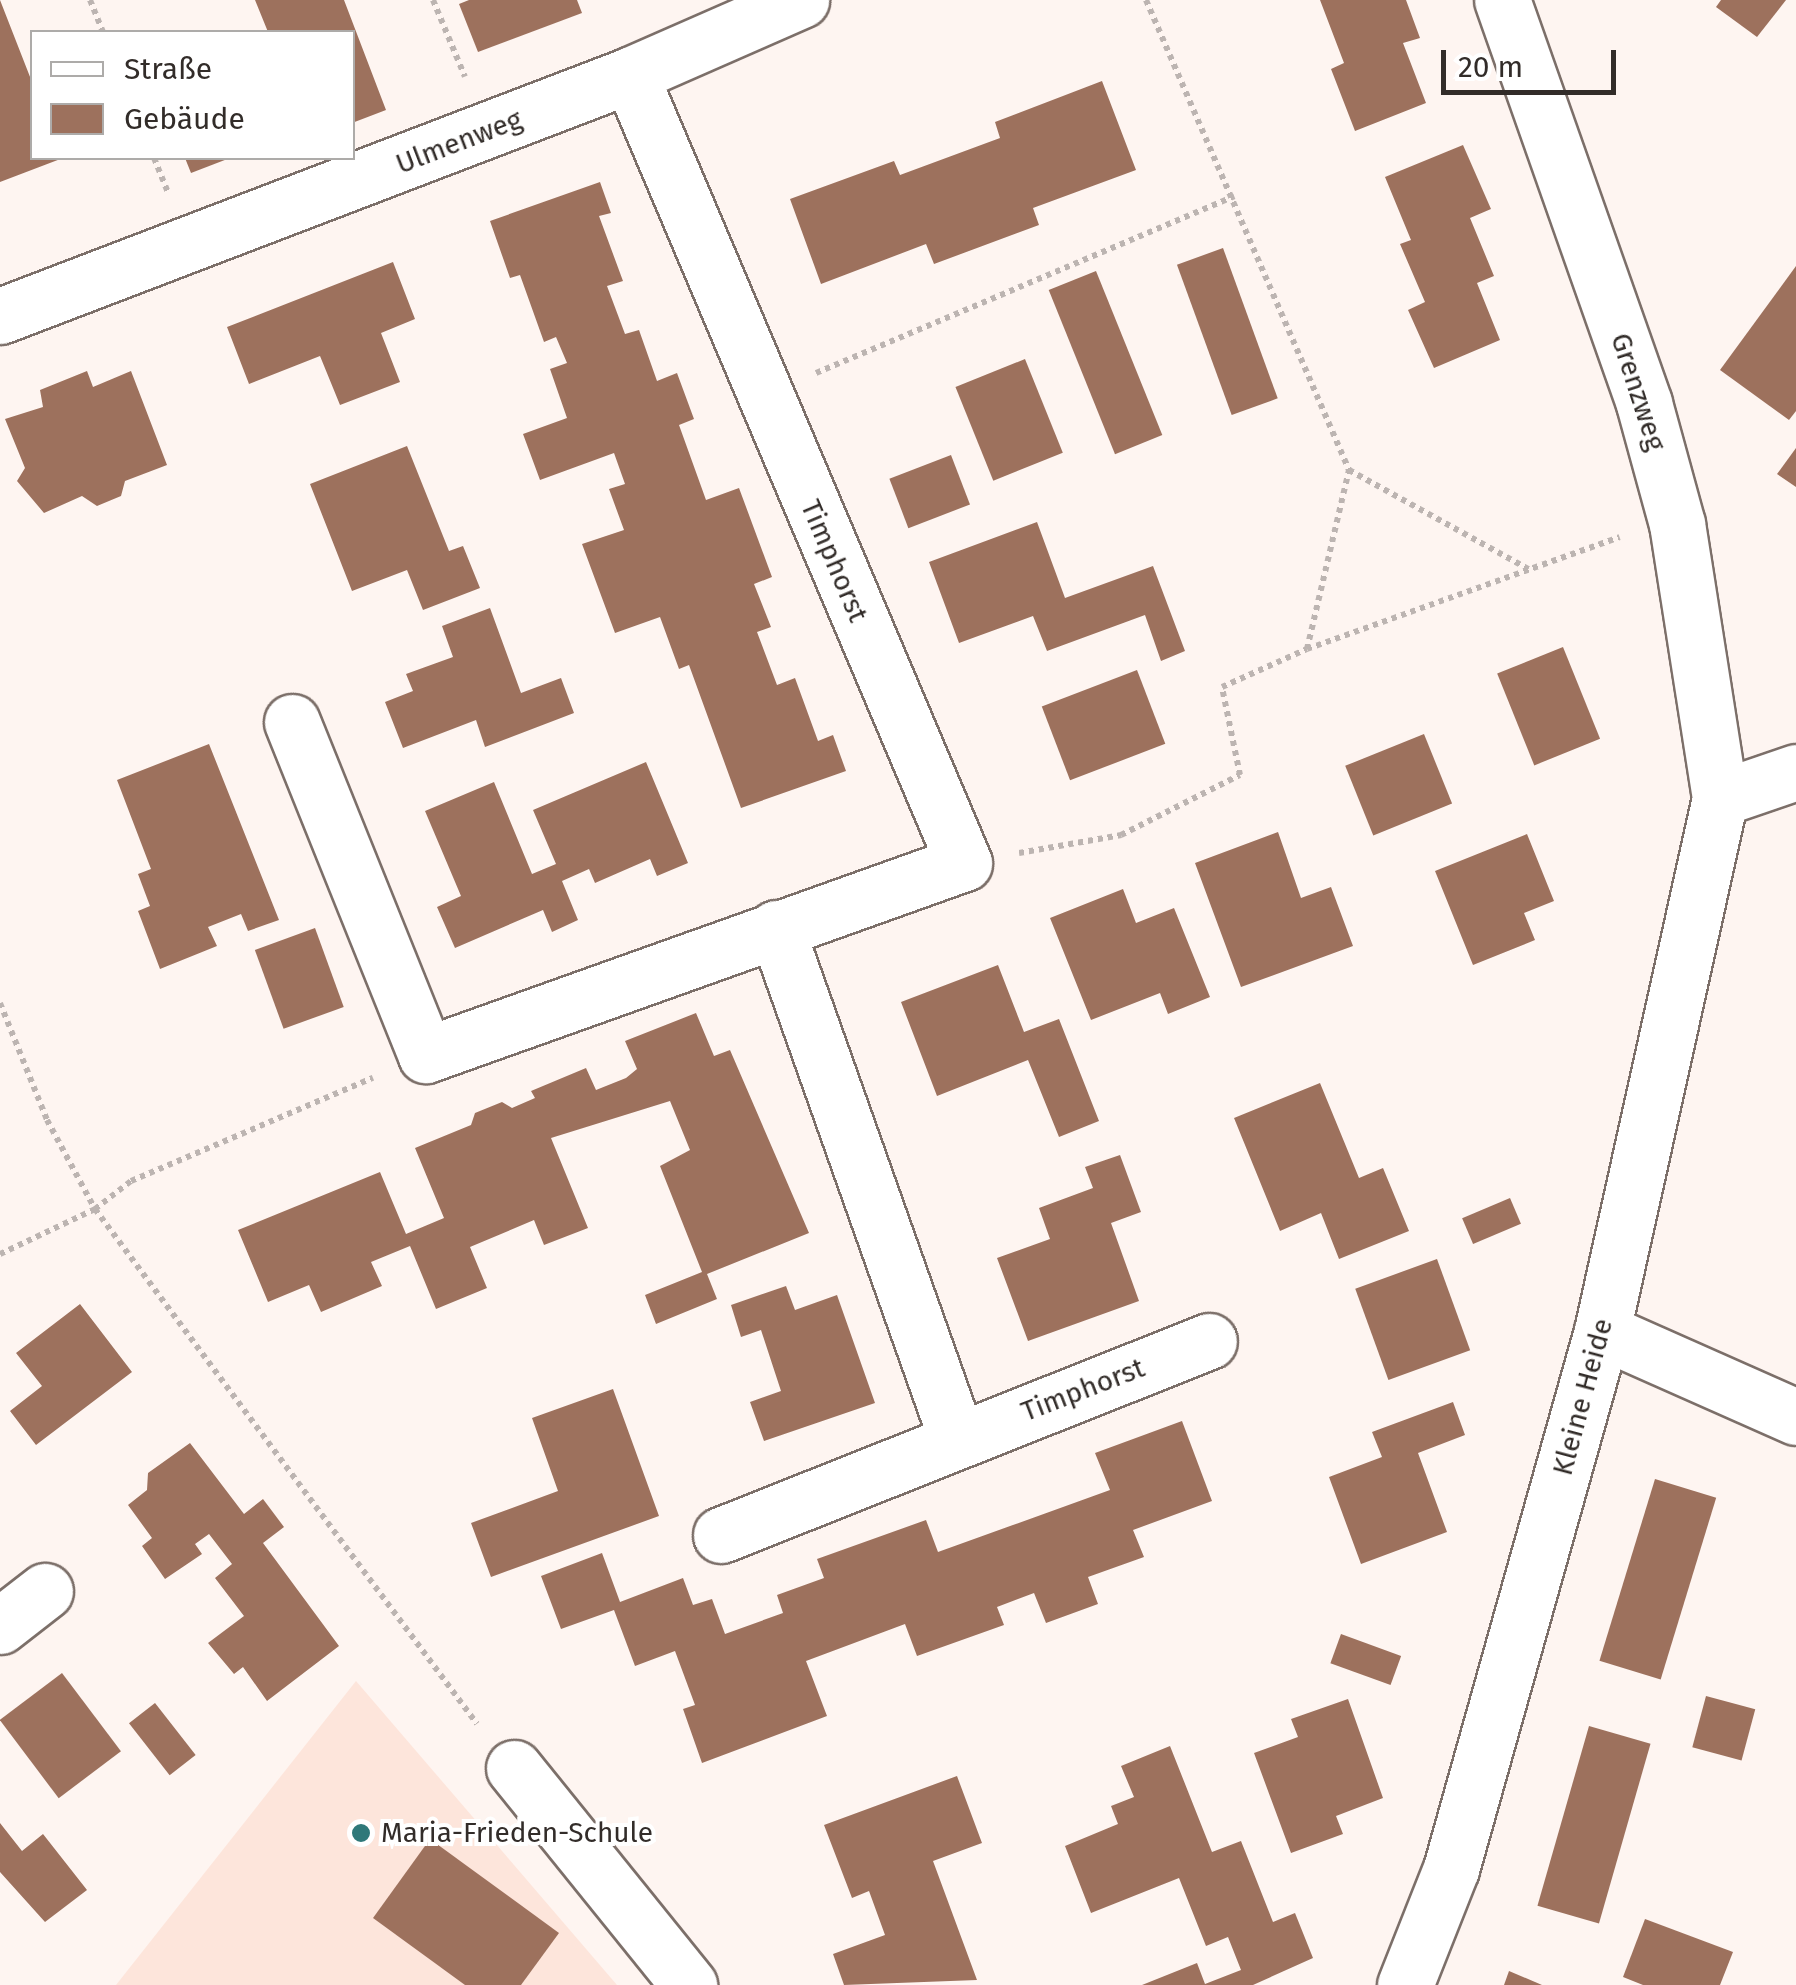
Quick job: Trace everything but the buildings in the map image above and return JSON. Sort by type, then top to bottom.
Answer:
[{"type":"street","name":"Ulmenweg","points":[[0,316],[487,132],[801,0]]},
{"type":"street","name":"Grenzweg","points":[[1502,0],[1644,403],[1677,524],[1720,798]]},
{"type":"street","name":"Timphorst","points":[[630,75],[964,863]]},
{"type":"street","points":[[292,722],[426,1055],[964,863]]},
{"type":"street","points":[[1720,798],[1796,772]]},
{"type":"street","name":"Kleine Heide","points":[[1405,1985],[1451,1869],[1602,1332],[1720,798]]},
{"type":"street","points":[[776,928],[957,1439]]},
{"type":"street","points":[[1602,1332],[1796,1417]]},
{"type":"street","name":"Timphorst","points":[[721,1535],[1209,1341]]},
{"type":"street","points":[[0,1626],[44,1592]]},
{"type":"street","points":[[514,1768],[689,1985]]},
{"type":"path","points":[[90,0],[103,30]]},
{"type":"path","points":[[433,0],[487,132]]},
{"type":"path","points":[[1146,0],[1234,196],[1349,470],[1307,648]]},
{"type":"path","points":[[763,396],[1234,196]]},
{"type":"path","points":[[1349,470],[1528,570]]},
{"type":"path","points":[[964,863],[1122,835],[1240,775],[1222,687],[1307,648],[1528,570],[1677,524]]},
{"type":"path","points":[[0,1003],[47,1120],[95,1210],[514,1768]]},
{"type":"path","points":[[0,1254],[95,1210],[131,1181],[426,1055]]},
{"type":"shaded area","name":"Maria-Frieden-Schule","points":[[356,1681],[617,1985],[116,1985]]},
{"type":"place","name":"Maria-Frieden-Schule","points":[[361,1833]]}]
